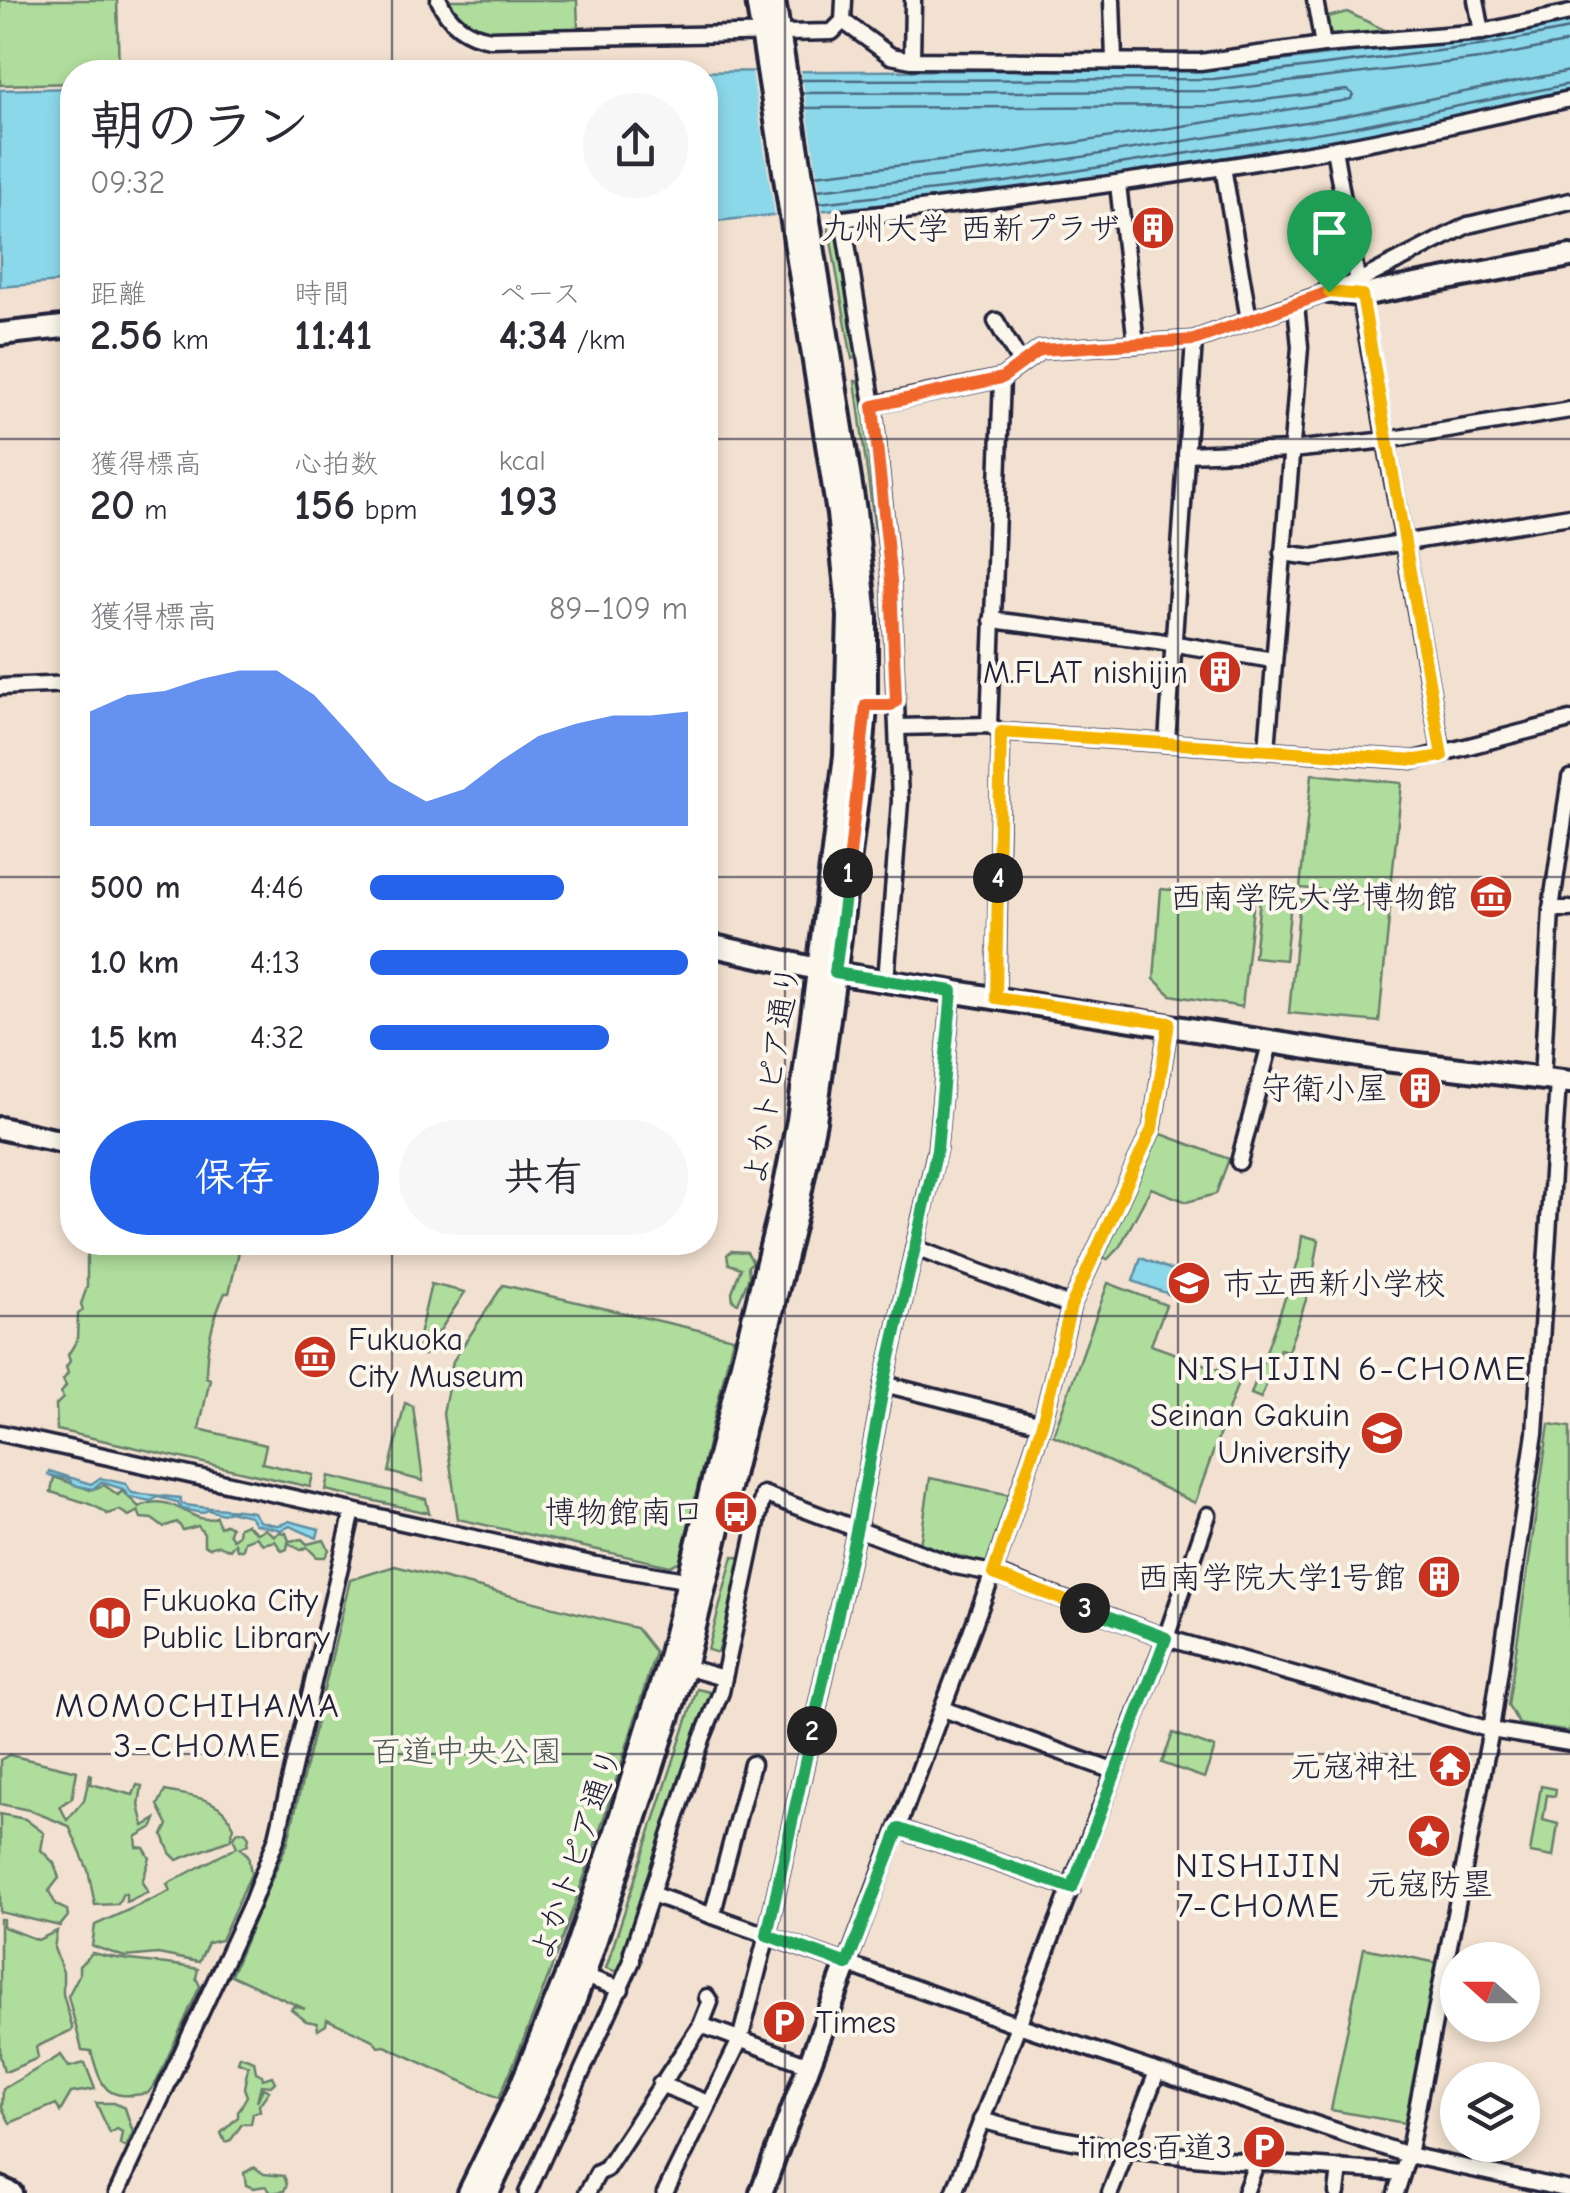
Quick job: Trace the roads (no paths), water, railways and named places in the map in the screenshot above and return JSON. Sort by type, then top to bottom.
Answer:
[{"type":"street","points":[[439,0],[460,29],[490,40],[832,32],[843,21],[844,0]]},
{"type":"street","points":[[756,0],[770,32],[800,220]]},
{"type":"street","points":[[770,32],[774,0]]},
{"type":"street","points":[[912,60],[913,0]]},
{"type":"street","points":[[1112,0],[1114,60]]},
{"type":"street","points":[[1316,0],[1323,46]]},
{"type":"street","points":[[1476,0],[1482,32]]},
{"type":"street","points":[[843,21],[891,56],[912,60],[1200,62],[1482,32],[1570,14]]},
{"type":"street","points":[[886,981],[900,802],[891,581],[873,406],[850,372],[843,219],[1118,184],[1334,149],[1570,99]]},
{"type":"street","points":[[1334,149],[1442,756]]},
{"type":"street","points":[[1223,167],[1249,320]]},
{"type":"street","points":[[1118,184],[1136,344]]},
{"type":"street","points":[[1360,288],[1468,225],[1570,200]]},
{"type":"street","name":"よかトピア通り","points":[[469,2193],[526,2076],[569,1969],[642,1750],[690,1581],[783,1196],[826,972],[866,705],[862,565],[850,372],[800,220]]},
{"type":"street","name":"よかトピア通り","points":[[488,2193],[556,2050],[584,1976],[685,1667],[796,1214],[815,1121],[846,756],[849,629],[800,220]]},
{"type":"street","points":[[873,406],[1002,378],[1040,350],[1194,340],[1329,292],[1570,256]]},
{"type":"street","points":[[1267,749],[1300,348],[1296,304]]},
{"type":"street","points":[[996,321],[1020,364]]},
{"type":"street","points":[[0,334],[60,327]]},
{"type":"street","points":[[1167,742],[1194,340]]},
{"type":"street","points":[[996,998],[992,620],[1002,378]]},
{"type":"street","points":[[1186,454],[1291,450],[1387,440],[1570,410]]},
{"type":"street","points":[[1282,553],[1313,556],[1570,516]]},
{"type":"street","points":[[992,620],[1273,660]]},
{"type":"street","points":[[0,687],[60,684]]},
{"type":"street","points":[[866,705],[891,705],[896,701]]},
{"type":"street","points":[[898,727],[995,729],[1416,760],[1570,720]]},
{"type":"street","points":[[1396,2193],[1408,2155],[1491,1730],[1535,1433],[1557,1081],[1552,909],[1567,826],[1570,778]]},
{"type":"street","points":[[1552,909],[1570,909]]},
{"type":"street","points":[[718,947],[826,972],[1557,1081]]},
{"type":"street","points":[[665,2193],[740,2040],[767,1935],[937,1150],[952,991]]},
{"type":"street","points":[[761,2193],[993,1574],[1042,1424],[1071,1306],[1152,1129],[1169,1023]]},
{"type":"street","points":[[1239,1162],[1270,1040]]},
{"type":"street","points":[[0,1128],[60,1141]]},
{"type":"street","points":[[915,1248],[1071,1306]]},
{"type":"street","points":[[884,1384],[1042,1424]]},
{"type":"street","points":[[0,1433],[596,1565],[690,1581]]},
{"type":"street","points":[[528,2193],[621,1989],[723,1678],[764,1494],[956,1566],[993,1574],[1166,1638],[1491,1730],[1570,1742]]},
{"type":"street","points":[[117,2193],[272,1851],[353,1511]]},
{"type":"street","points":[[954,2193],[1166,1638],[1208,1515]]},
{"type":"street","points":[[685,1667],[723,1678]]},
{"type":"street","points":[[943,1708],[1113,1771]]},
{"type":"street","points":[[712,1916],[752,1764]]},
{"type":"street","points":[[899,1829],[1072,1888]]},
{"type":"street","points":[[657,1896],[1018,2025],[1408,2155],[1570,2190]]},
{"type":"street","points":[[584,1976],[621,1989]]},
{"type":"street","points":[[586,2193],[701,2025],[710,2002],[708,1996]]},
{"type":"street","points":[[701,2025],[809,2065]]},
{"type":"street","points":[[1110,2193],[1157,2072]]},
{"type":"street","points":[[660,2084],[708,2102]]},
{"type":"street","points":[[981,2120],[1014,2130],[1126,2148],[1402,2173]]},
{"type":"street","points":[[1245,2193],[1258,2161]]},
{"type":"street","points":[[1337,2193],[1340,2168]]},
{"type":"street","points":[[0,2188],[11,2193]]},
{"type":"water","points":[[1570,19],[1570,93],[1349,138],[1008,192],[718,221],[718,72],[1213,69],[1485,36]]},
{"type":"water","points":[[60,88],[60,282],[0,287],[0,90]]},
{"type":"water","points":[[1141,1258],[1188,1276],[1179,1298],[1133,1281]]},
{"type":"water","points":[[49,1471],[91,1484],[100,1478],[126,1484],[132,1493],[180,1498],[182,1504],[191,1506],[253,1512],[259,1521],[267,1523],[289,1521],[319,1529],[317,1538],[290,1526],[281,1530],[255,1524],[250,1516],[229,1511],[202,1513],[182,1509],[177,1502],[158,1497],[151,1501],[129,1497],[123,1489],[101,1482],[93,1489],[73,1485],[69,1479],[48,1475]]},
{"type":"place","name":"九州大学 西新プラザ","points":[[1153,228]]},
{"type":"place","name":"M.FLAT nishijin","points":[[1220,672]]},
{"type":"place","name":"西南学院大学博物館","points":[[1491,897]]},
{"type":"place","name":"守衛小屋","points":[[1420,1088]]},
{"type":"place","name":"市立西新小学校","points":[[1189,1283]]},
{"type":"place","name":"Fukuoka City Museum","points":[[315,1357]]},
{"type":"place","name":"Seinan Gakuin University","points":[[1382,1433]]},
{"type":"place","name":"博物館南口","points":[[736,1512]]},
{"type":"place","name":"西南学院大学1号館","points":[[1439,1577]]},
{"type":"place","name":"Fukuoka City Public Library","points":[[110,1618]]},
{"type":"place","name":"元寇神社","points":[[1450,1766]]},
{"type":"place","name":"元寇防塁","points":[[1429,1836]]},
{"type":"place","name":"Times","points":[[784,2022]]},
{"type":"place","name":"times百道3","points":[[1264,2147]]},
{"type":"district","name":"NISHIJIN 6-CHOME","points":[[1352,1368]]},
{"type":"district","name":"MOMOCHIHAMA 3-CHOME","points":[[198,1725]]},
{"type":"district","name":"NISHIJIN 7-CHOME","points":[[1259,1885]]},
{"type":"park label","name":"百道中央公園","points":[[466,1751]]}]
